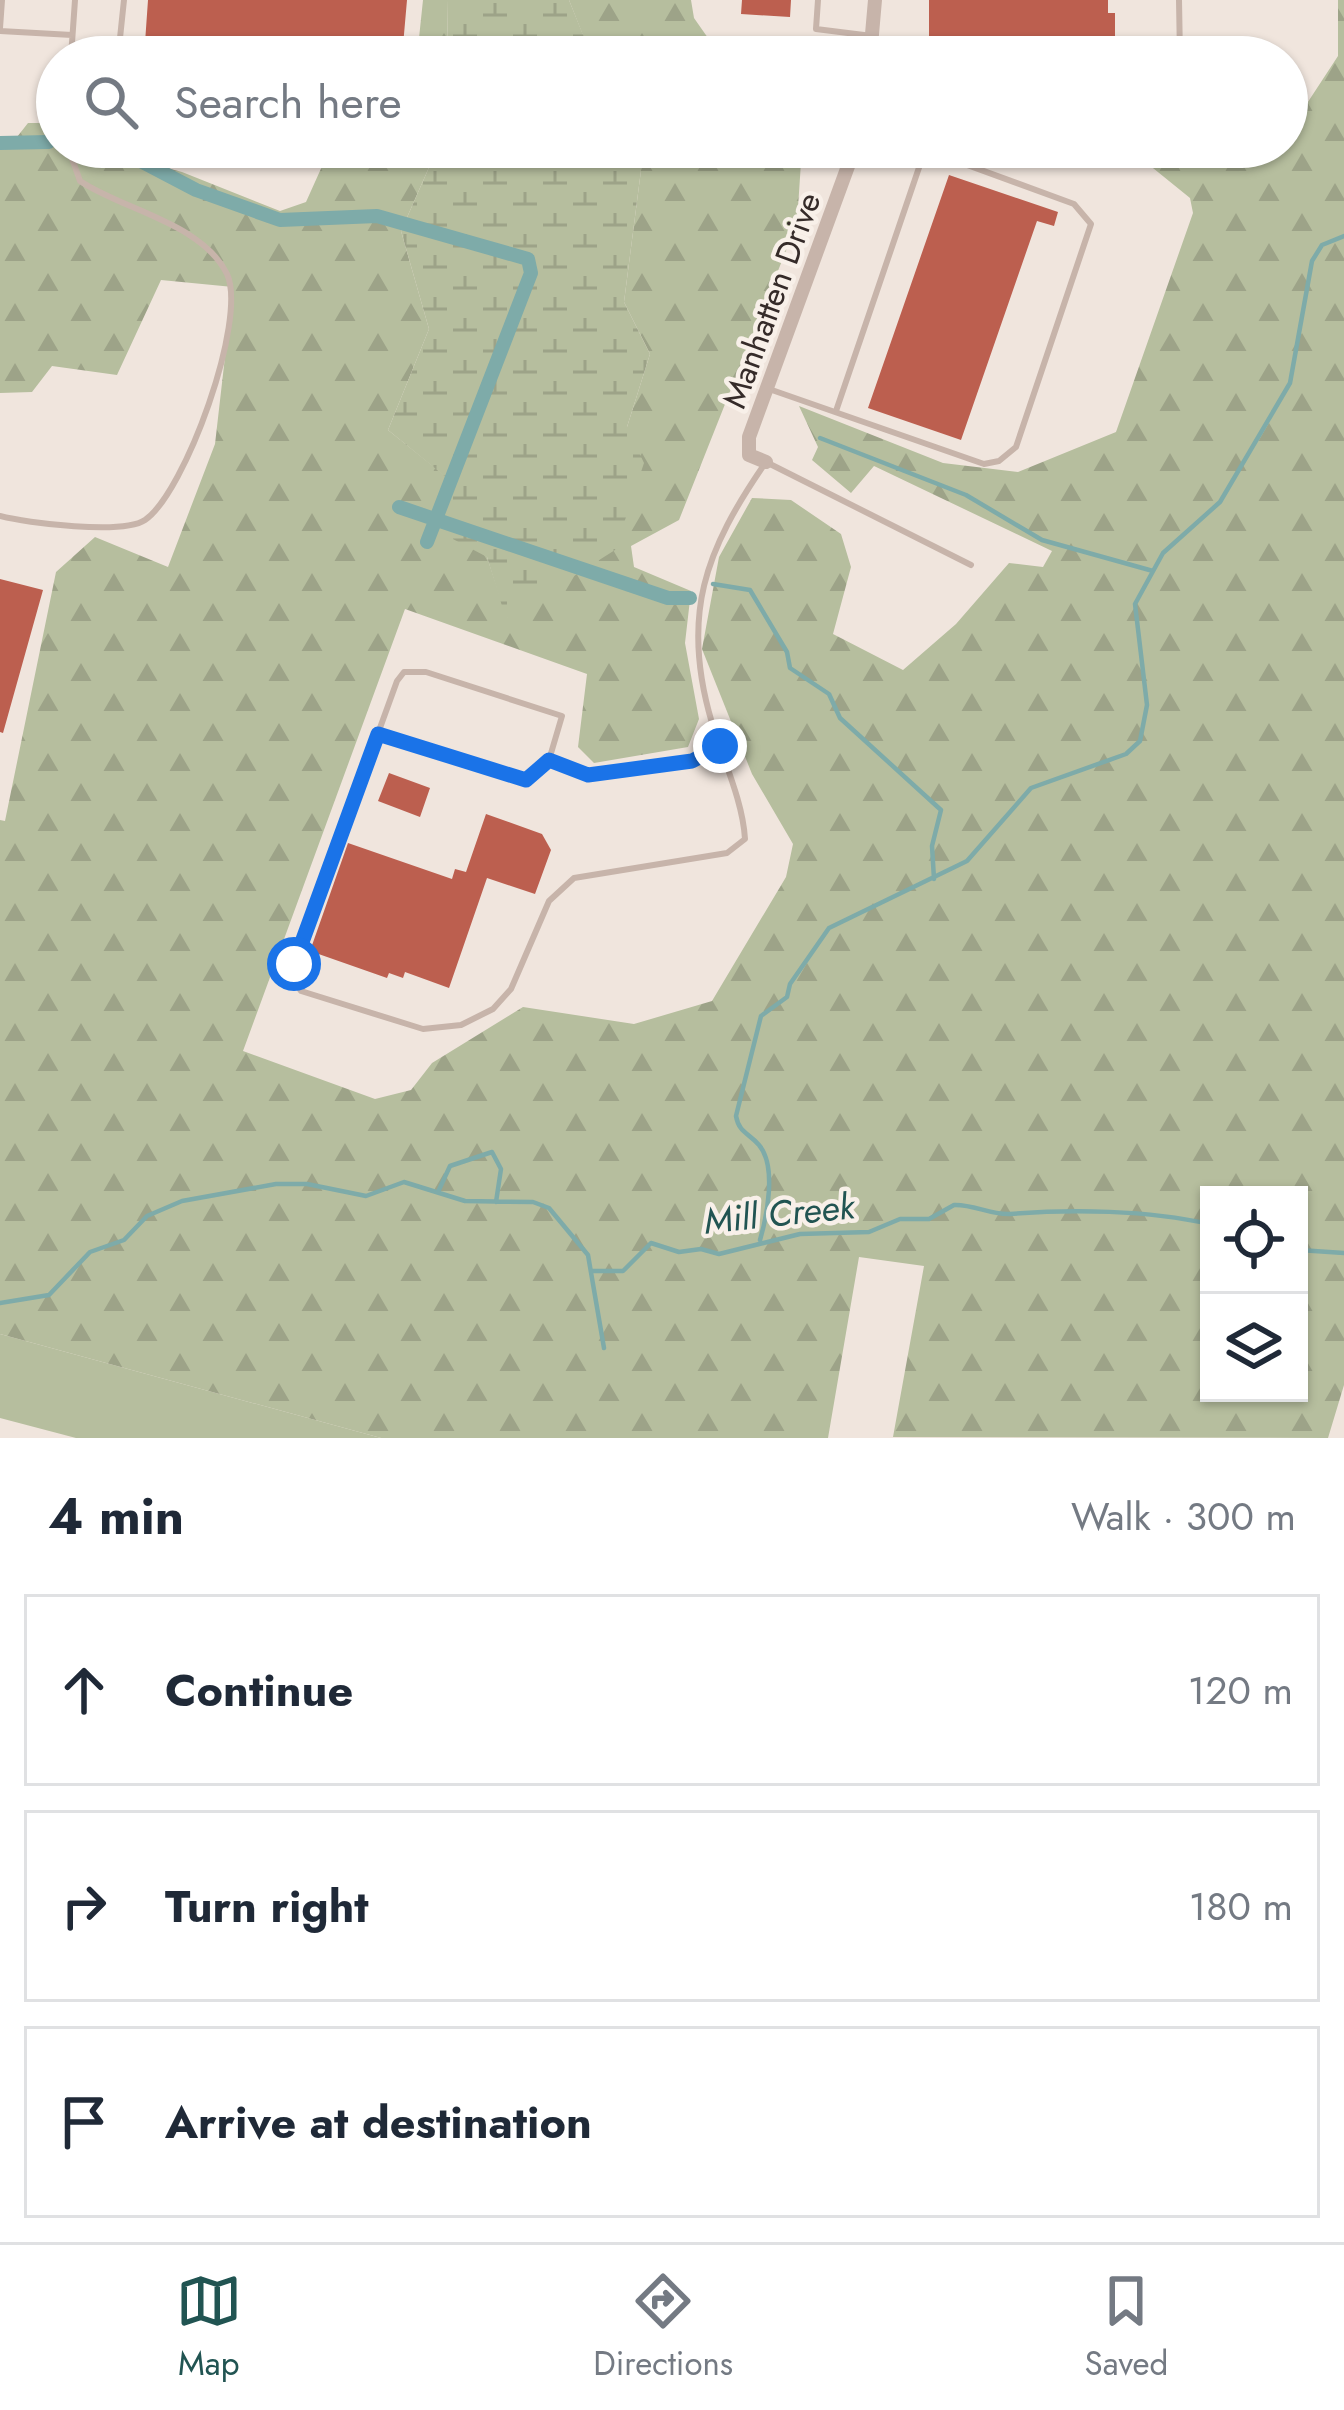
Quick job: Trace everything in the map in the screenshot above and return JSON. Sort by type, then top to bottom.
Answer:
[{"type":"street","points":[[872,36],[875,0]]},
{"type":"street","name":"Manhatten Drive","points":[[766,462],[749,455],[747,447],[848,168]]},
{"type":"lane","points":[[2,0],[0,29],[72,35],[75,0]]},
{"type":"lane","points":[[120,36],[124,0]]},
{"type":"lane","points":[[818,0],[816,29],[872,36]]},
{"type":"lane","points":[[1179,0],[1180,36]]},
{"type":"lane","points":[[0,516],[104,531],[142,523],[166,501],[181,471],[231,331],[234,302],[226,272],[206,249],[80,181],[75,168]]},
{"type":"lane","points":[[836,411],[915,168]]},
{"type":"lane","points":[[769,389],[984,464],[1009,456],[1091,235],[1086,211],[1074,204],[976,168]]},
{"type":"lane","points":[[378,734],[513,779],[533,778],[549,760],[562,716],[414,669],[397,681],[378,734],[292,979],[301,991],[423,1029],[461,1024],[493,1009],[511,989],[549,901],[574,878],[739,847],[744,826],[696,648],[705,589],[723,524],[766,462],[971,565]]},
{"type":"lane","points":[[549,760],[588,775],[692,761],[720,746]]},
{"type":"green space","points":[[423,0],[448,0],[447,36],[419,36]]},
{"type":"green space","points":[[448,0],[569,0],[584,36],[447,36]]},
{"type":"green space","points":[[569,0],[691,0],[694,18],[707,36],[583,36]]},
{"type":"green space","points":[[1338,0],[1344,0],[1344,1385],[1328,1438],[893,1437],[924,1266],[859,1257],[828,1438],[381,1438],[0,1334],[0,820],[5,821],[56,572],[95,537],[168,567],[215,444],[233,287],[161,280],[117,375],[52,366],[32,392],[0,393],[0,136],[17,137],[28,123],[36,123],[36,168],[167,168],[280,211],[306,202],[321,168],[429,168],[401,231],[429,329],[388,430],[454,483],[487,557],[507,618],[627,427],[650,354],[624,302],[641,168],[801,168],[797,223],[679,520],[631,546],[634,567],[691,591],[685,643],[699,719],[688,747],[594,763],[578,747],[587,674],[405,609],[243,1051],[375,1099],[411,1090],[432,1063],[523,1007],[634,1024],[712,1001],[786,877],[793,844],[752,774],[702,649],[719,557],[752,498],[791,500],[841,534],[851,567],[833,634],[903,670],[956,624],[1009,563],[1043,567],[1052,551],[874,466],[851,493],[812,460],[818,447],[799,406],[943,463],[1018,472],[1116,432],[1193,213],[1190,198],[1153,168],[1308,168],[1308,102],[1338,56]]},
{"type":"green space","points":[[429,168],[641,168],[624,302],[650,354],[627,427],[644,463],[615,550],[506,619],[487,557],[434,529],[453,483],[388,430],[429,329],[401,231]]},
{"type":"green space","points":[[0,1334],[381,1438],[76,1438],[0,1418]]},
{"type":"building","points":[[148,0],[407,0],[404,36],[145,36]]},
{"type":"building","points":[[742,0],[791,0],[790,17],[741,14]]},
{"type":"building","points":[[929,0],[1108,0],[1108,13],[1115,13],[1115,36],[929,36]]},
{"type":"building","points":[[949,175],[1058,212],[1054,226],[1037,221],[961,440],[868,408]]},
{"type":"building","points":[[0,579],[43,590],[3,733],[0,732]]},
{"type":"building","points":[[389,773],[430,788],[420,817],[378,801]]},
{"type":"building","points":[[486,814],[542,834],[551,850],[535,894],[487,878],[449,988],[405,972],[403,978],[389,973],[387,978],[310,951],[348,843],[452,879],[455,869],[466,872]]},
{"type":"waterway","points":[[0,143],[36,142]]},
{"type":"waterway","points":[[154,168],[196,190],[280,220],[377,216],[528,259],[531,273],[427,542]]},
{"type":"waterway","points":[[760,1240],[768,1205],[768,1165],[736,1116],[761,1016],[787,997],[790,984],[829,928],[967,861],[1031,788],[1126,754],[1140,741],[1147,705],[1135,604],[1163,553],[1220,502],[1290,383],[1312,261],[1322,245],[1344,236]]},
{"type":"waterway","points":[[820,438],[966,495],[1042,540],[1153,571]]},
{"type":"waterway","points":[[399,507],[668,598],[690,598]]},
{"type":"waterway","points":[[713,584],[750,590],[787,652],[790,668],[829,694],[840,718],[941,810],[932,846],[934,879]]},
{"type":"waterway","points":[[438,1192],[450,1166],[492,1152],[501,1169],[496,1202]]},
{"type":"waterway","name":"Mill Creek","points":[[0,1303],[49,1295],[90,1252],[124,1240],[147,1216],[182,1201],[276,1184],[307,1184],[366,1196],[404,1182],[465,1201],[533,1202],[549,1208],[588,1255],[604,1348]]},
{"type":"waterway","name":"Mill Creek","points":[[593,1271],[623,1271],[651,1243],[679,1252],[701,1249],[719,1254],[800,1234],[869,1232],[900,1219],[929,1219],[954,1205],[1003,1214],[1110,1212],[1200,1222]]},
{"type":"waterway","name":"Mill Creek","points":[[1308,1251],[1344,1253]]},
{"type":"route","points":[[294,964],[378,734],[526,780],[540,773],[549,760],[588,775],[692,761],[720,746]]}]
